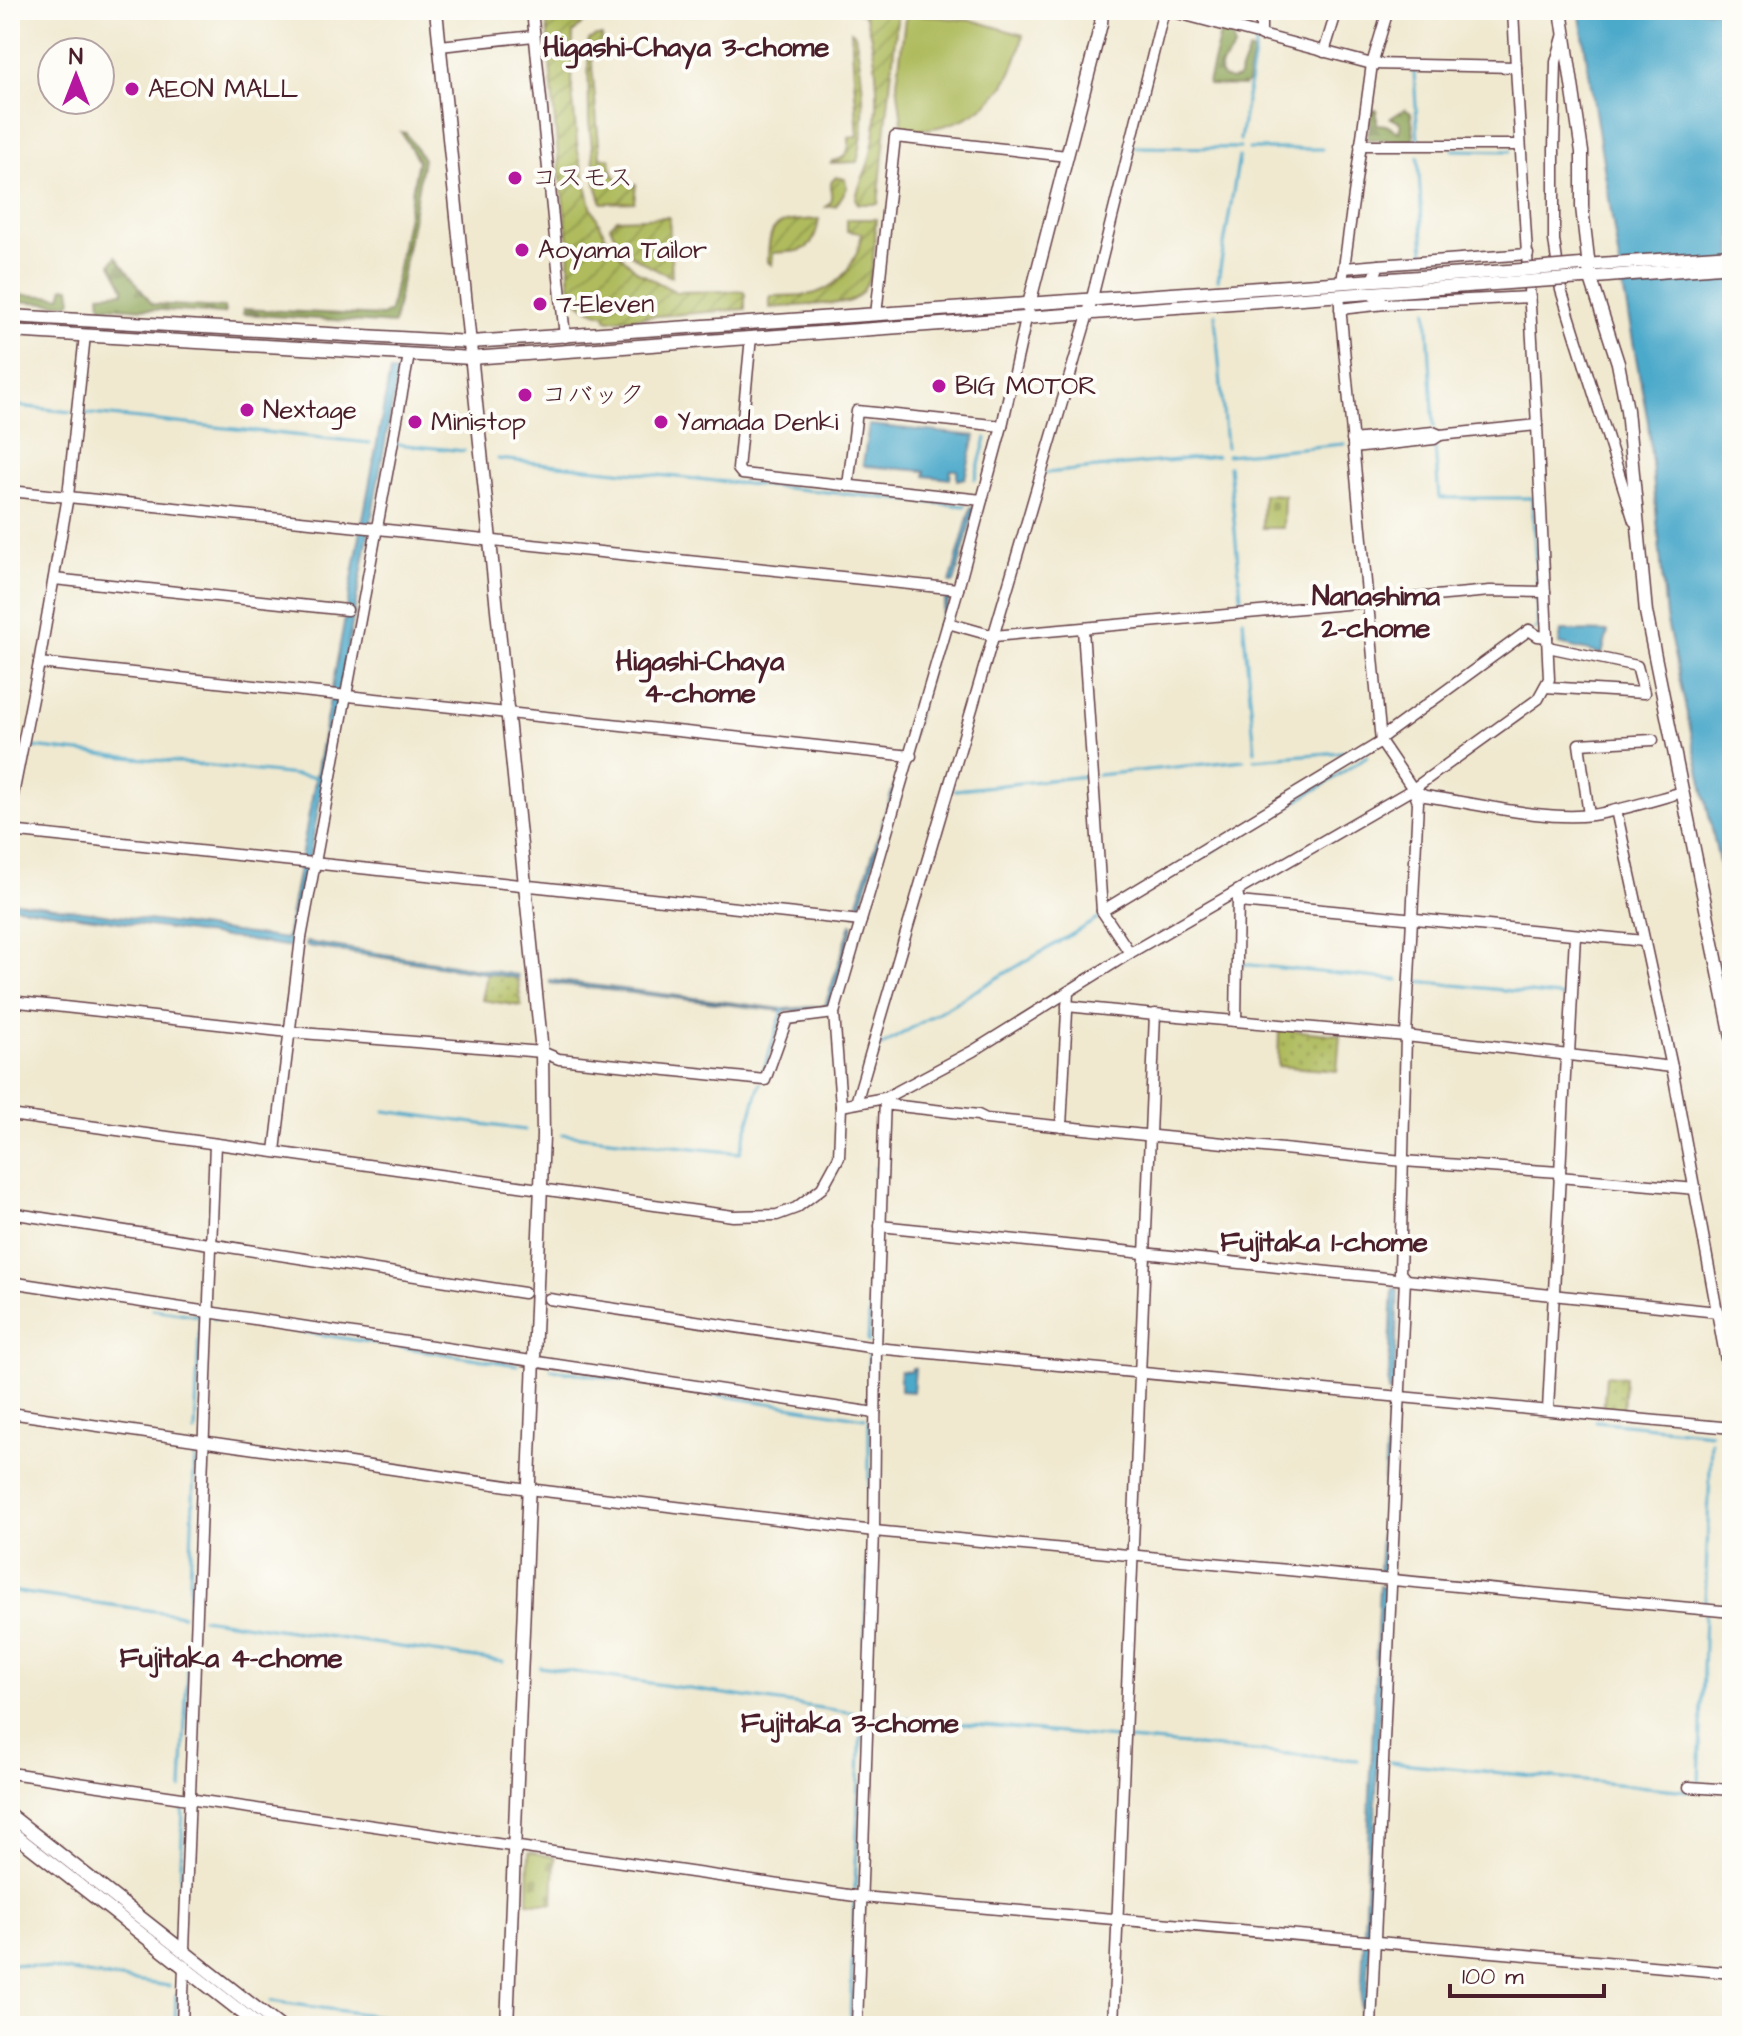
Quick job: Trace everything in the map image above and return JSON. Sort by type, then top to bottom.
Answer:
[{"type":"street","points":[[436,10],[542,1052],[543,1136],[507,2026]]},
{"type":"street","points":[[532,10],[565,337]]},
{"type":"street","points":[[10,1115],[733,1216],[777,1215],[811,1198],[832,1173],[839,1157],[841,1106],[834,1013],[911,756],[1002,426],[1029,303],[1102,10]]},
{"type":"street","points":[[856,1103],[1088,314],[1165,10],[1372,64],[1516,67]]},
{"type":"street","points":[[1261,10],[1261,36]]},
{"type":"street","points":[[1324,52],[1337,10]]},
{"type":"street","points":[[1371,2026],[1369,1940],[1405,1279],[1400,1273],[1406,1036],[1418,802],[1381,740],[1340,288],[1372,64],[1388,10]]},
{"type":"street","points":[[841,1106],[885,1098],[973,1051],[1130,953],[1413,789],[1538,699],[1549,679],[1513,10]]},
{"type":"street","points":[[1561,10],[1582,152],[1582,207],[1590,270],[1618,363],[1628,425],[1646,612],[1732,1037]]},
{"type":"street","points":[[1565,34],[1556,62],[1554,149],[1554,240],[1561,290],[1638,534]]},
{"type":"street","points":[[440,46],[534,36]]},
{"type":"street","points":[[876,315],[895,137],[1067,156]]},
{"type":"street","points":[[1360,145],[1520,145]]},
{"type":"street","points":[[1344,268],[1528,254]]},
{"type":"street","points":[[10,316],[470,342],[1091,299],[1522,276],[1732,255]]},
{"type":"street","points":[[1371,286],[1379,265]]},
{"type":"street","points":[[1590,270],[1732,266]]},
{"type":"street","points":[[1371,286],[1385,304]]},
{"type":"street","points":[[10,331],[472,358],[1088,314],[1340,288]]},
{"type":"street","points":[[1340,309],[1530,297]]},
{"type":"street","points":[[10,810],[68,496],[85,335]]},
{"type":"street","points":[[751,337],[738,469],[742,474],[982,500]]},
{"type":"street","points":[[275,1151],[301,938],[338,695],[369,528],[409,355]]},
{"type":"street","points":[[848,486],[857,411],[1002,426]]},
{"type":"street","points":[[1352,444],[1433,432],[1440,435],[1537,425]]},
{"type":"street","points":[[10,491],[958,589]]},
{"type":"street","points":[[54,579],[347,610]]},
{"type":"street","points":[[948,623],[994,636],[1490,591],[1545,592]]},
{"type":"street","points":[[1083,629],[1102,911],[1130,953]]},
{"type":"street","points":[[1102,911],[1381,740],[1529,630],[1547,642],[1637,666],[1644,693],[1545,687]]},
{"type":"street","points":[[39,663],[911,756]]},
{"type":"street","points":[[1589,815],[1579,744],[1653,740]]},
{"type":"street","points":[[1413,789],[1425,796],[1557,816],[1616,810],[1683,792]]},
{"type":"street","points":[[1616,810],[1672,1067],[1732,1393]]},
{"type":"street","points":[[10,831],[861,921]]},
{"type":"street","points":[[1236,890],[1239,902],[1236,1021]]},
{"type":"street","points":[[1239,902],[1644,941]]},
{"type":"street","points":[[1548,1410],[1552,1295],[1575,935]]},
{"type":"street","points":[[1061,1127],[1068,992]]},
{"type":"street","points":[[10,1001],[289,1032],[542,1052],[559,1059],[765,1080],[787,1019],[834,1013]]},
{"type":"street","points":[[1067,1006],[1406,1036],[1672,1067]]},
{"type":"street","points":[[1113,2026],[1155,1015]]},
{"type":"street","points":[[885,1098],[891,1105],[1061,1127],[1696,1189]]},
{"type":"street","points":[[857,2026],[885,1098]]},
{"type":"street","points":[[184,1950],[215,1144]]},
{"type":"street","points":[[10,1213],[524,1293]]},
{"type":"street","points":[[880,1226],[1718,1312]]},
{"type":"street","points":[[10,1282],[875,1413]]},
{"type":"street","points":[[549,1299],[876,1348],[1732,1428]]},
{"type":"street","points":[[10,1413],[528,1489],[874,1531],[1732,1612]]},
{"type":"street","points":[[10,1773],[862,1897],[1732,1973]]},
{"type":"street","points":[[1689,1787],[1732,1790]]},
{"type":"street","points":[[10,1815],[279,2026]]},
{"type":"street","points":[[10,1831],[259,2026]]},
{"type":"street","points":[[182,2026],[184,1966]]},
{"type":"green space","points":[[546,10],[679,10],[584,22],[573,33],[572,90],[578,151],[591,206],[610,245],[638,272],[676,292],[741,291],[745,293],[745,309],[607,320],[605,315],[586,307],[575,296],[569,279],[569,242],[558,156]]},
{"type":"green space","points":[[853,10],[898,10],[878,204],[858,204],[856,200],[874,141],[877,88],[874,53],[866,19],[863,14]]},
{"type":"green space","points":[[912,14],[975,21],[1023,35],[1017,58],[997,94],[966,118],[926,129],[903,130],[897,83],[905,19]]},
{"type":"green space","points":[[851,31],[855,34],[862,82],[860,146],[857,162],[831,163],[846,154],[849,137],[858,136]]},
{"type":"green space","points":[[1220,34],[1231,35],[1235,47],[1222,65],[1220,73],[1224,78],[1238,78],[1248,52],[1253,52],[1244,86],[1208,83]]},
{"type":"green space","points":[[596,36],[602,36],[603,47],[593,49],[592,64],[600,157],[610,159],[616,178],[636,184],[634,202],[602,203],[597,188],[589,122],[588,44]]},
{"type":"green space","points":[[1405,109],[1411,113],[1412,141],[1367,139],[1373,110],[1377,110],[1377,124],[1399,132],[1401,123],[1391,118]]},
{"type":"green space","points":[[401,132],[406,133],[423,159],[394,324],[243,314],[244,309],[382,316],[390,311],[418,160]]},
{"type":"green space","points":[[836,177],[845,179],[847,188],[836,206],[826,207],[831,202],[831,182]]},
{"type":"green space","points":[[669,217],[672,277],[627,251],[610,226],[617,219]]},
{"type":"green space","points":[[819,219],[814,238],[806,248],[773,253],[772,265],[768,262],[770,237],[774,229],[786,222]]},
{"type":"green space","points":[[847,219],[876,219],[874,254],[865,288],[848,302],[770,308],[770,296],[816,293],[834,283],[848,269],[862,233],[847,231]]},
{"type":"green space","points":[[116,256],[152,304],[224,308],[225,312],[101,306],[100,294],[123,292],[124,288],[111,264]]},
{"type":"green space","points":[[64,287],[70,288],[72,300],[68,304],[10,301],[10,294],[61,297]]},
{"type":"green space","points":[[1263,494],[1284,495],[1283,528],[1262,528]]},
{"type":"green space","points":[[487,973],[518,978],[521,1006],[482,1000]]},
{"type":"green space","points":[[1279,1029],[1340,1035],[1337,1071],[1278,1066]]},
{"type":"green space","points":[[1606,1375],[1625,1377],[1623,1415],[1603,1413]]},
{"type":"green space","points":[[529,1852],[555,1857],[553,1904],[528,1902]]},
{"type":"water","points":[[1579,10],[1732,10],[1732,922],[1666,617],[1648,422]]},
{"type":"water","points":[[390,372],[398,372],[293,947],[10,906],[10,901],[286,939]]},
{"type":"water","points":[[869,425],[975,436],[965,478],[957,480],[957,470],[951,470],[950,479],[925,476],[925,471],[865,466]]},
{"type":"water","points":[[971,507],[975,507],[954,583],[950,583]]},
{"type":"water","points":[[947,594],[950,596],[908,750],[904,750]]},
{"type":"water","points":[[1561,631],[1608,632],[1602,654],[1559,644]]},
{"type":"water","points":[[902,759],[905,761],[858,913],[854,914]]},
{"type":"water","points":[[851,924],[853,926],[826,1010],[782,1011],[550,983],[550,980],[783,1009],[825,1006]]},
{"type":"water","points":[[306,942],[518,975],[518,978],[306,946]]},
{"type":"water","points":[[1393,1288],[1398,1289],[1394,1392],[1388,1392]]},
{"type":"water","points":[[915,1368],[913,1392],[900,1391],[900,1371],[911,1372]]},
{"type":"water","points":[[1388,1407],[1394,1407],[1386,1572],[1379,1573]]},
{"type":"water","points":[[1379,1586],[1385,1588],[1366,2026],[1360,2026]]},
{"type":"waterway","points":[[1240,140],[1256,42]]},
{"type":"waterway","points":[[1414,72],[1418,141]]},
{"type":"waterway","points":[[1134,147],[1240,148]]},
{"type":"waterway","points":[[1249,149],[1322,149]]},
{"type":"waterway","points":[[1453,150],[1510,151]]},
{"type":"waterway","points":[[1218,280],[1239,157]]},
{"type":"waterway","points":[[1418,157],[1424,255]]},
{"type":"waterway","points":[[1427,310],[1434,427]]},
{"type":"waterway","points":[[1215,314],[1226,447]]},
{"type":"waterway","points":[[10,405],[71,412]]},
{"type":"waterway","points":[[82,413],[370,443]]},
{"type":"waterway","points":[[975,479],[986,438]]},
{"type":"waterway","points":[[396,444],[464,451]]},
{"type":"waterway","points":[[1227,455],[1344,444]]},
{"type":"waterway","points":[[1435,447],[1439,498],[1532,498],[1537,584]]},
{"type":"waterway","points":[[1046,473],[1217,456]]},
{"type":"waterway","points":[[498,459],[965,506]]},
{"type":"waterway","points":[[1229,466],[1242,607]]},
{"type":"waterway","points":[[1535,629],[1538,627],[1536,597]]},
{"type":"waterway","points":[[1243,619],[1255,751]]},
{"type":"waterway","points":[[1388,740],[1410,723]]},
{"type":"waterway","points":[[32,747],[324,778]]},
{"type":"waterway","points":[[1255,759],[1354,751]]},
{"type":"waterway","points":[[1113,910],[1367,756]]},
{"type":"waterway","points":[[1098,775],[1244,760]]},
{"type":"waterway","points":[[955,790],[1086,776]]},
{"type":"waterway","points":[[874,1050],[1098,919]]},
{"type":"waterway","points":[[1241,964],[1398,980]]},
{"type":"waterway","points":[[1417,981],[1568,997]]},
{"type":"waterway","points":[[763,1072],[783,1010]]},
{"type":"waterway","points":[[562,1134],[740,1153],[760,1083]]},
{"type":"waterway","points":[[385,1111],[525,1130]]},
{"type":"waterway","points":[[868,1342],[876,1167]]},
{"type":"waterway","points":[[200,1247],[201,1302]]},
{"type":"waterway","points":[[153,1309],[200,1316],[195,1432]]},
{"type":"waterway","points":[[213,1318],[517,1365]]},
{"type":"waterway","points":[[869,1352],[869,1403]]},
{"type":"waterway","points":[[551,1369],[865,1418]]},
{"type":"waterway","points":[[869,1419],[869,1508]]},
{"type":"waterway","points":[[1596,1421],[1711,1433]]},
{"type":"waterway","points":[[1705,1604],[1711,1441]]},
{"type":"waterway","points":[[189,1605],[195,1448]]},
{"type":"waterway","points":[[862,1708],[869,1541]]},
{"type":"waterway","points":[[10,1591],[183,1615]]},
{"type":"waterway","points":[[1699,1783],[1705,1614]]},
{"type":"waterway","points":[[202,1618],[503,1662]]},
{"type":"waterway","points":[[182,1789],[189,1626]]},
{"type":"waterway","points":[[540,1667],[855,1713]]},
{"type":"waterway","points":[[876,1716],[1115,1738]]},
{"type":"waterway","points":[[855,1889],[861,1724]]},
{"type":"waterway","points":[[1129,1740],[1357,1760]]},
{"type":"waterway","points":[[1390,1762],[1688,1791]]},
{"type":"waterway","points":[[179,1926],[183,1807]]},
{"type":"waterway","points":[[850,2026],[854,1903]]},
{"type":"waterway","points":[[10,1963],[169,1986]]},
{"type":"waterway","points":[[175,2026],[176,1995]]},
{"type":"waterway","points":[[271,2001],[450,2026]]},
{"type":"place","name":"AEON MALL","points":[[132,89]]},
{"type":"place","name":"コスモス","points":[[515,178]]},
{"type":"place","name":"Aoyama Tailor","points":[[522,250]]},
{"type":"place","name":"7-Eleven","points":[[540,304]]},
{"type":"place","name":"BIG MOTOR","points":[[939,386]]},
{"type":"place","name":"コバック","points":[[525,395]]},
{"type":"place","name":"Nextage","points":[[247,410]]},
{"type":"place","name":"Ministop","points":[[415,422]]},
{"type":"place","name":"Yamada Denki","points":[[661,422]]},
{"type":"district","name":"Higashi-Chaya 3-chome","points":[[686,47]]},
{"type":"district","name":"Nanashima 2-chome","points":[[1376,612]]},
{"type":"district","name":"Higashi-Chaya 4-chome","points":[[700,677]]},
{"type":"district","name":"Fujitaka 1-chome","points":[[1324,1242]]},
{"type":"district","name":"Fujitaka 4-chome","points":[[231,1658]]},
{"type":"district","name":"Fujitaka 3-chome","points":[[850,1723]]}]
